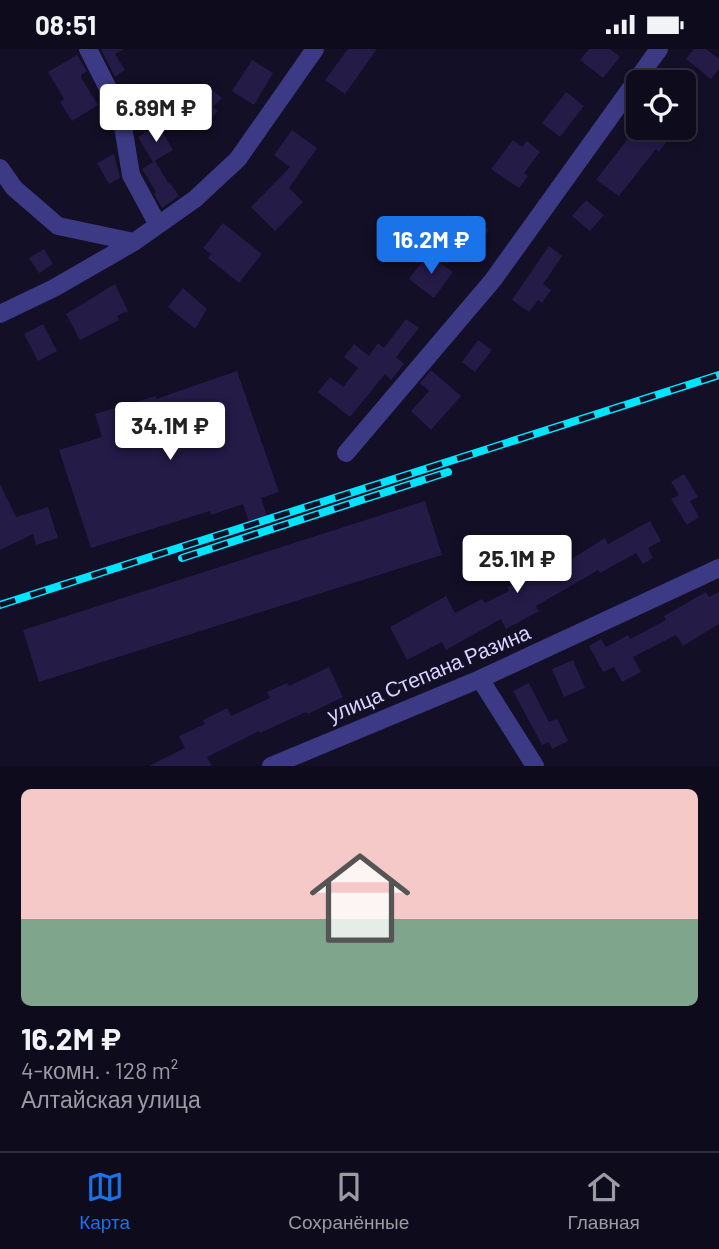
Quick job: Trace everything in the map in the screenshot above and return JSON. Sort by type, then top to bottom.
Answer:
[{"type":"street","points":[[88,49],[121,114],[131,175],[158,225]]},
{"type":"street","points":[[0,314],[54,288],[134,242],[195,199],[238,159],[315,49]]},
{"type":"street","points":[[346,453],[493,280],[659,49]]},
{"type":"street","points":[[0,168],[14,188],[58,226],[134,242]]},
{"type":"street","name":"улица Степана Разина","points":[[271,766],[480,679],[719,568]]},
{"type":"street","points":[[480,679],[535,766]]},
{"type":"building","points":[[101,49],[124,49],[115,54],[125,70],[115,77]]},
{"type":"building","points":[[348,49],[377,49],[345,94],[325,80]]},
{"type":"building","points":[[589,49],[610,49],[620,57],[603,78],[580,60]]},
{"type":"building","points":[[694,49],[706,49],[719,59],[719,69],[711,79],[686,59]]},
{"type":"building","points":[[77,55],[87,71],[81,75],[82,79],[98,105],[72,121],[60,102],[64,99],[48,72]]},
{"type":"building","points":[[252,60],[273,73],[254,105],[232,91]]},
{"type":"building","points":[[209,87],[222,98],[213,107],[218,111],[200,131],[177,110],[193,92],[199,97]]},
{"type":"building","points":[[566,92],[584,106],[560,137],[542,123]]},
{"type":"building","points":[[158,125],[173,150],[153,162],[138,137]]},
{"type":"building","points":[[292,130],[317,148],[289,188],[303,202],[275,231],[251,207],[290,167],[274,155]]},
{"type":"building","points":[[513,140],[522,147],[527,141],[540,152],[524,173],[528,176],[519,188],[491,169]]},
{"type":"building","points":[[627,140],[668,140],[659,152],[656,149],[619,196],[596,180]]},
{"type":"building","points":[[114,154],[120,178],[109,184],[97,163]]},
{"type":"building","points":[[155,161],[179,196],[162,208],[142,169]]},
{"type":"building","points":[[586,200],[604,215],[590,231],[572,216]]},
{"type":"building","points":[[467,215],[489,230],[474,253],[452,238]]},
{"type":"building","points":[[223,223],[262,254],[239,283],[208,258],[211,254],[203,248]]},
{"type":"building","points":[[549,246],[562,256],[543,284],[551,290],[542,303],[538,300],[529,312],[512,300]]},
{"type":"building","points":[[44,249],[53,264],[39,273],[29,258]]},
{"type":"building","points":[[428,254],[453,272],[434,298],[409,279]]},
{"type":"building","points":[[115,284],[128,311],[117,316],[119,320],[80,340],[66,314]]},
{"type":"building","points":[[183,288],[207,309],[195,329],[168,307]]},
{"type":"building","points":[[406,319],[419,328],[396,357],[404,364],[391,380],[385,374],[350,417],[318,392],[330,377],[343,387],[358,368],[344,357],[354,344],[369,356],[378,343],[384,348]]},
{"type":"building","points":[[43,324],[57,351],[38,361],[24,334]]},
{"type":"building","points":[[478,340],[492,350],[475,372],[462,362]]},
{"type":"building","points":[[431,370],[461,396],[431,430],[411,411],[429,391],[420,383]]},
{"type":"building","points":[[237,371],[279,492],[261,498],[268,519],[250,525],[243,504],[211,515],[210,511],[91,548],[59,450],[102,437],[95,414],[156,396],[156,399]]},
{"type":"building","points":[[684,474],[698,497],[690,501],[699,517],[687,525],[671,499],[679,495],[671,482]]},
{"type":"building","points":[[0,484],[16,517],[48,507],[58,538],[36,545],[33,534],[0,550]]},
{"type":"building","points":[[425,501],[442,555],[39,682],[23,630]]},
{"type":"building","points":[[650,521],[661,541],[648,548],[653,558],[643,564],[636,553],[600,573],[598,570],[536,606],[539,611],[506,629],[501,619],[446,650],[442,642],[407,660],[390,627],[446,596],[455,613],[482,599],[485,603],[509,591],[507,587],[541,571],[538,565],[559,552],[565,563],[605,538],[608,544]]},
{"type":"building","points":[[706,592],[709,597],[719,592],[719,624],[683,646],[676,635],[633,657],[641,672],[622,682],[614,667],[603,672],[589,646],[601,639],[606,647],[628,635],[630,639],[666,620],[664,616]]},
{"type":"building","points":[[573,660],[585,688],[564,697],[552,669]]},
{"type":"building","points":[[329,667],[343,697],[308,714],[306,712],[260,733],[259,731],[207,757],[212,766],[149,766],[185,748],[179,736],[205,724],[203,720],[227,708],[231,716],[270,698],[267,692],[287,683],[289,686]]},
{"type":"building","points":[[529,683],[549,722],[557,719],[568,741],[552,749],[549,742],[542,745],[513,691]]},
{"type":"railway","points":[[0,605],[719,375]]},
{"type":"railway","points":[[182,558],[448,472]]}]
